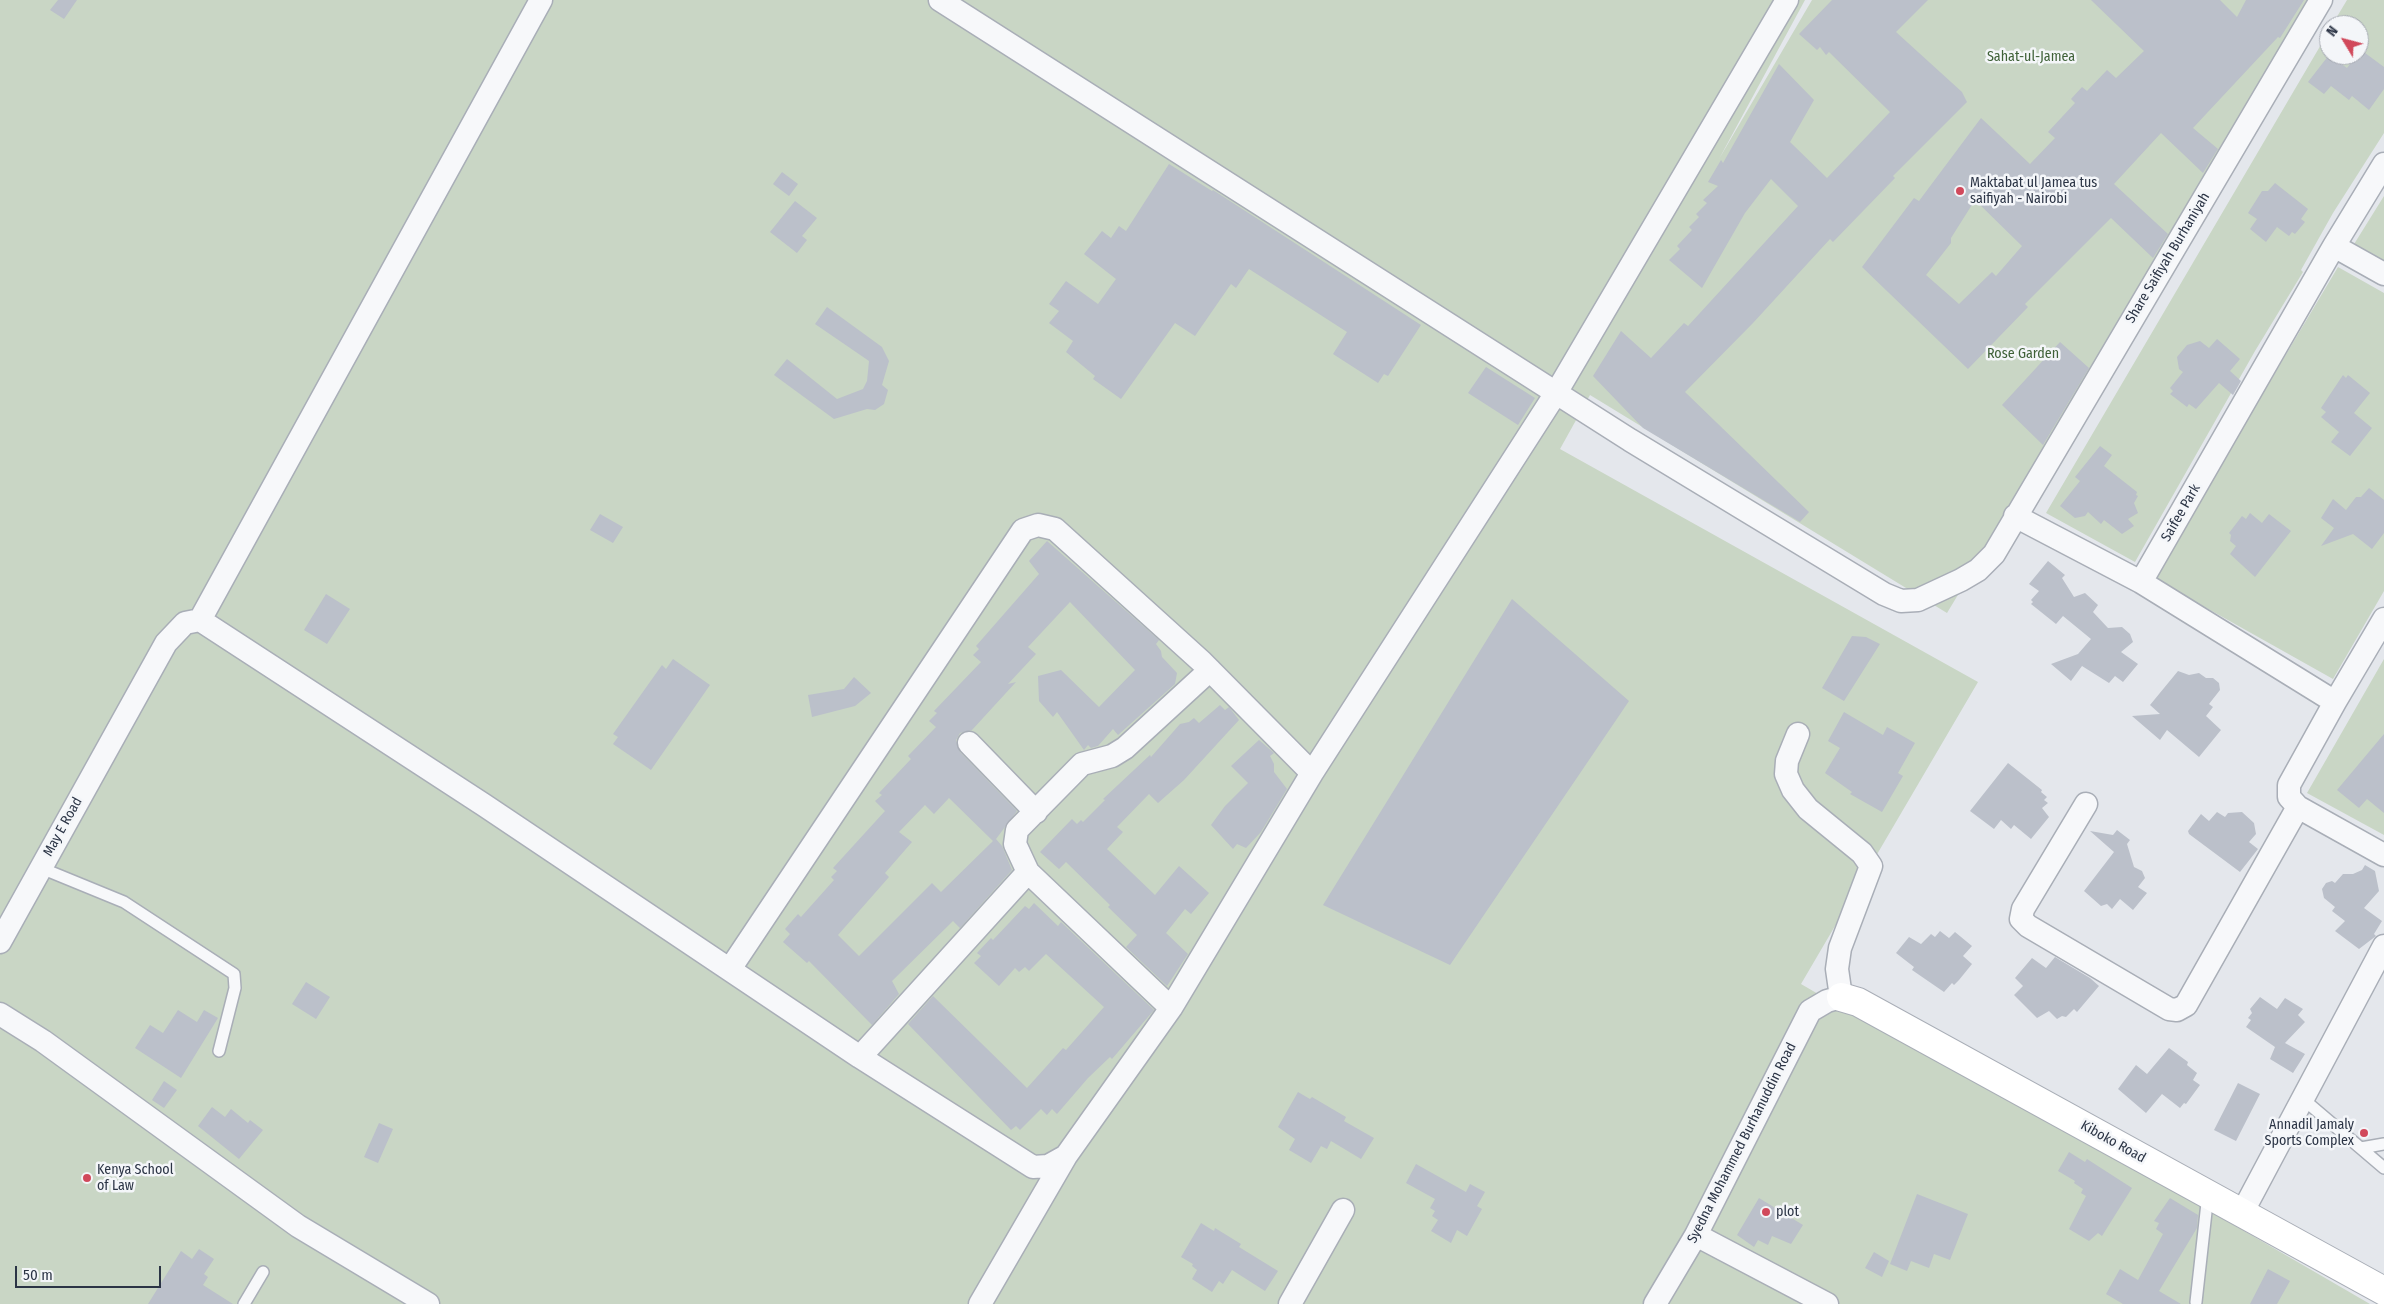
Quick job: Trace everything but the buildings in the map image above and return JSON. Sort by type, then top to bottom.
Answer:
[{"type":"street","points":[[541,0],[200,620],[484,805],[860,1056],[1033,1167],[1048,1166],[1066,1156]]},
{"type":"street","name":"Share Saifiyah Burhaniyah","points":[[940,0],[1556,393],[1876,589],[1900,601],[1918,600],[1978,570],[1994,554],[2321,0]]},
{"type":"street","points":[[980,1304],[1066,1156],[1171,1008],[1312,773],[1556,393],[1787,0]]},
{"type":"street","name":"Saifee Park","points":[[2141,582],[2334,246],[2384,164]]},
{"type":"street","points":[[2334,246],[2384,274]]},
{"type":"street","points":[[2015,516],[2141,582],[2335,702]]},
{"type":"street","points":[[730,969],[1023,530],[1038,525],[1055,529],[1210,670],[1312,773]]},
{"type":"street","points":[[2384,619],[2289,785],[2288,797],[2298,807],[2384,856]]},
{"type":"street","name":"May E Road","points":[[0,942],[126,711],[169,639],[185,623],[200,620]]},
{"type":"street","points":[[1171,1008],[1028,872],[1015,844],[1017,830],[1082,764],[1112,756],[1125,748],[1210,670]]},
{"type":"street","points":[[1798,734],[1787,760],[1786,774],[1793,790],[1808,809],[1862,852],[1871,866],[1840,948],[1837,969],[1841,997]]},
{"type":"street","points":[[969,743],[1036,812]]},
{"type":"street","points":[[2086,804],[2023,909],[2021,919],[2028,926],[2169,1009],[2178,1010],[2186,1005],[2298,807]]},
{"type":"street","points":[[860,1056],[1028,872]]},
{"type":"street","points":[[2242,1213],[2384,946]]},
{"type":"street","name":"Kiboko Road","points":[[1841,997],[1858,1002],[2384,1291]]},
{"type":"street","name":"Syedna Mohammed Burhanuddin Road","points":[[1655,1304],[1696,1235],[1810,1011],[1827,1000],[1841,997]]},
{"type":"street","points":[[0,1014],[43,1041],[298,1226],[428,1304]]},
{"type":"street","points":[[1290,1304],[1343,1210]]},
{"type":"street","points":[[1696,1235],[1827,1304]]},
{"type":"lane","points":[[41,868],[124,902],[234,974],[235,988],[219,1052]]},
{"type":"lane","points":[[2304,1099],[2384,1168]]},
{"type":"lane","points":[[2361,1148],[2384,1144]]},
{"type":"lane","points":[[2196,1302],[2208,1194]]},
{"type":"lane","points":[[244,1304],[263,1272]]},
{"type":"green space","points":[[0,0],[1805,0],[1719,159],[1812,0],[2317,0],[1947,613],[1590,395],[1560,449],[1978,682],[1801,984],[1837,1005],[1841,997],[2370,1304],[0,1304]]},
{"type":"green space","points":[[2347,0],[2384,0],[2384,133],[2333,213],[2301,270],[2303,272],[2255,351],[2135,562],[2046,513],[2319,48],[2319,65],[2369,65],[2369,15],[2338,15]]},
{"type":"green space","points":[[2384,196],[2384,268],[2351,249]]},
{"type":"green space","points":[[2338,267],[2384,293],[2384,591],[2333,679],[2153,578]]},
{"type":"green space","points":[[2384,659],[2384,835],[2307,793]]},
{"type":"place","name":"Maktabat ul Jamea tus saifiyah - Nairobi","points":[[1960,191]]},
{"type":"place","name":"Annadil Jamaly Sports Complex","points":[[2364,1133]]},
{"type":"place","name":"Kenya School of Law","points":[[87,1178]]},
{"type":"place","name":"plot","points":[[1766,1212]]},
{"type":"park label","name":"Sahat-ul-Jamea","points":[[2031,57]]},
{"type":"park label","name":"Rose Garden","points":[[2023,354]]}]
